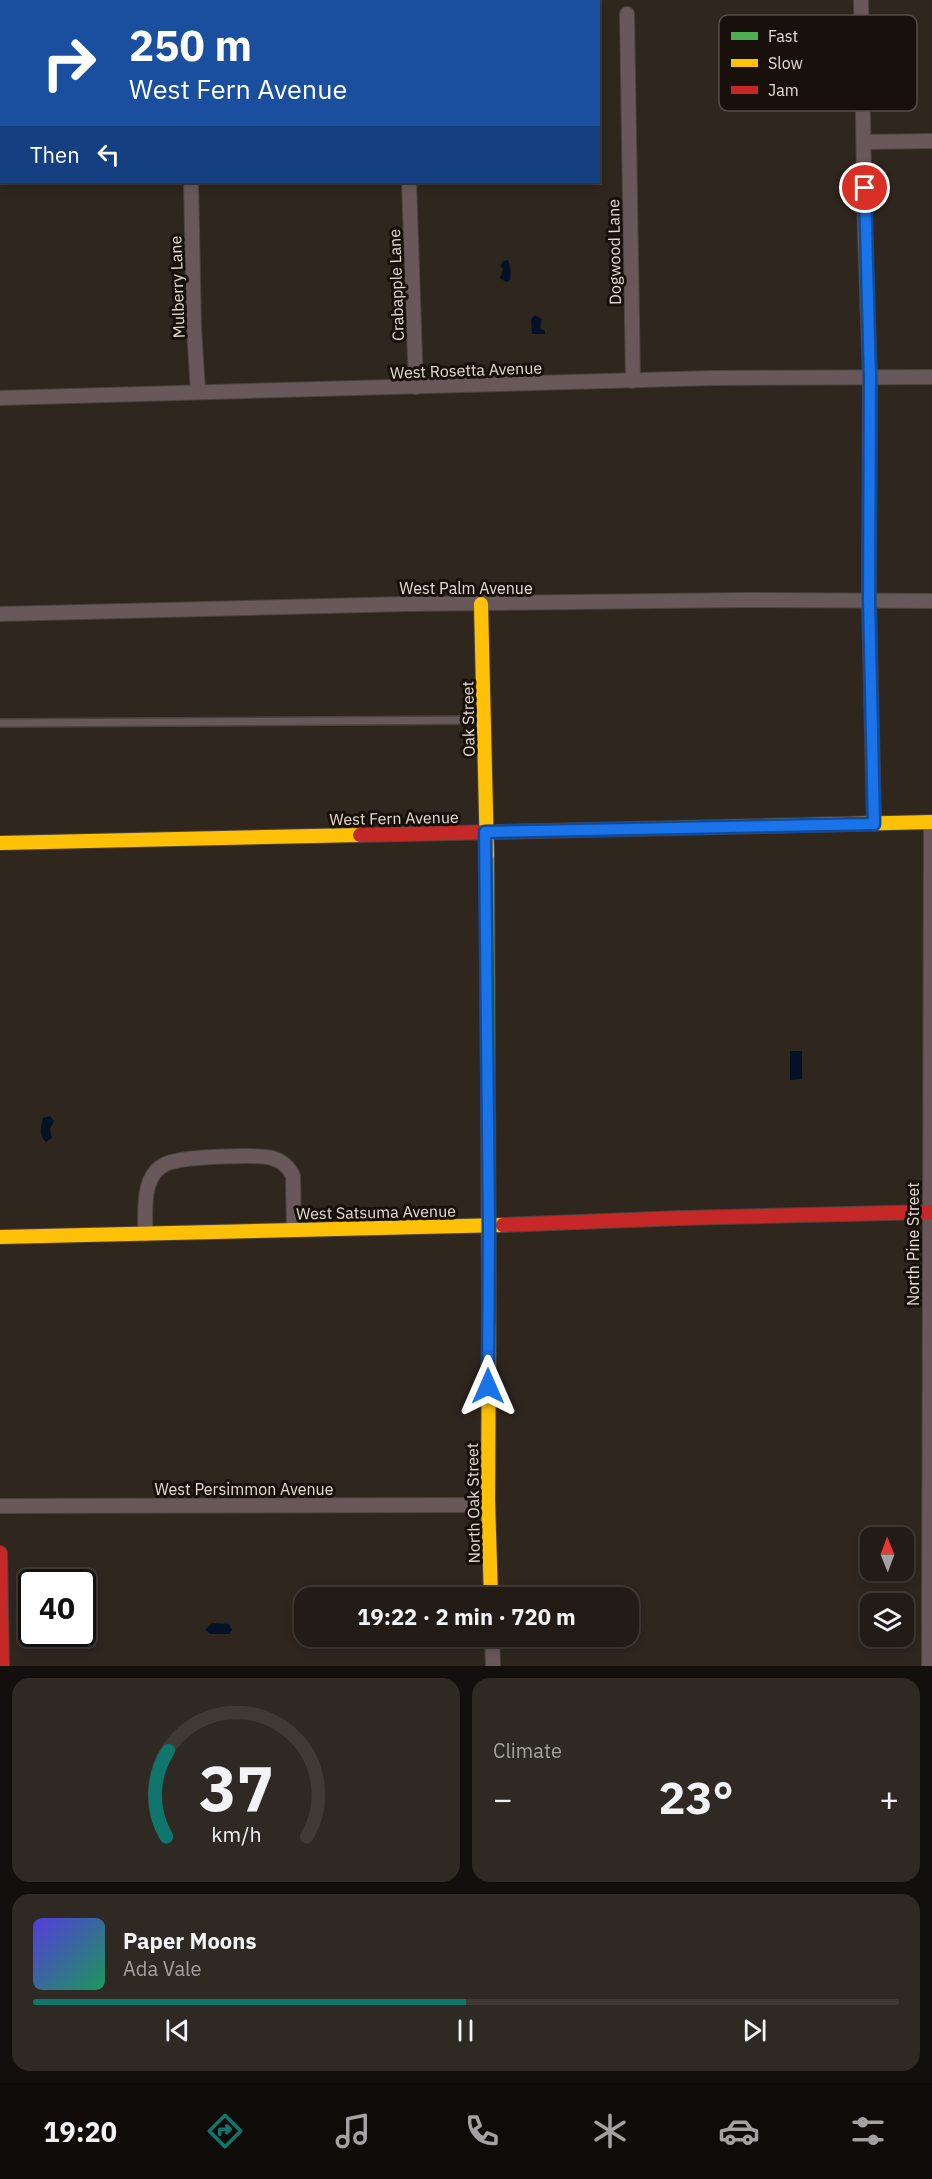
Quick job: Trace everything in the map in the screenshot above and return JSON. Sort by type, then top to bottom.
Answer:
[{"type":"street","points":[[861,0],[861,15]]},
{"type":"street","name":"Dogwood Lane","points":[[627,14],[633,381]]},
{"type":"street","points":[[864,111],[865,235],[870,378],[869,600],[874,824]]},
{"type":"street","points":[[865,142],[932,141]]},
{"type":"street","name":"Mulberry Lane","points":[[191,183],[194,328],[198,392]]},
{"type":"street","name":"Crabapple Lane","points":[[410,183],[416,387]]},
{"type":"street","name":"West Rosetta Avenue","points":[[0,398],[712,378],[932,377]]},
{"type":"street","name":"West Palm Avenue","points":[[0,614],[395,604],[932,601]]},
{"type":"street","name":"Oak Street","points":[[481,604],[486,775],[485,832]]},
{"type":"street","name":"West Fern Avenue","points":[[0,843],[931,822]]},
{"type":"street","name":"North Pine Street","points":[[929,1666],[931,822]]},
{"type":"street","name":"North Oak Street","points":[[485,832],[489,1226],[488,1505],[491,1587]]},
{"type":"street","points":[[146,1234],[147,1193],[150,1180],[156,1171],[176,1160],[212,1158],[266,1157],[289,1168],[293,1176],[294,1230]]},
{"type":"street","name":"West Satsuma Avenue","points":[[0,1237],[489,1226],[682,1218],[931,1212]]},
{"type":"street","name":"West Persimmon Avenue","points":[[0,1506],[488,1505]]},
{"type":"street","points":[[0,1553],[2,1666]]},
{"type":"street","points":[[492,1647],[493,1666]]},
{"type":"lane","points":[[0,723],[483,720]]},
{"type":"water","points":[[508,260],[510,280],[506,282],[500,278],[503,269],[500,266],[503,261]]},
{"type":"water","points":[[535,315],[542,319],[540,328],[545,331],[545,334],[532,334],[531,319]]},
{"type":"water","points":[[790,1051],[802,1051],[802,1079],[790,1080]]},
{"type":"water","points":[[50,1116],[54,1121],[50,1129],[52,1138],[46,1142],[42,1137],[41,1128],[43,1118]]},
{"type":"water","points":[[212,1623],[229,1624],[232,1630],[229,1634],[211,1634],[205,1630]]},
{"type":"traffic: fast","points":[[487,855],[489,1328]]},
{"type":"traffic: slow","points":[[481,604],[487,855]]},
{"type":"traffic: slow","points":[[675,828],[932,822]]},
{"type":"traffic: slow","points":[[0,843],[360,835]]},
{"type":"traffic: slow","points":[[0,1237],[503,1225]]},
{"type":"traffic: slow","points":[[489,1328],[488,1500],[491,1587]]},
{"type":"traffic: jam","points":[[360,835],[675,828]]},
{"type":"traffic: jam","points":[[503,1225],[932,1212]]},
{"type":"traffic: jam","points":[[0,1553],[2,1666]]},
{"type":"route","points":[[488,1386],[489,1226],[485,832],[874,824],[869,600],[870,378],[865,188]]}]
